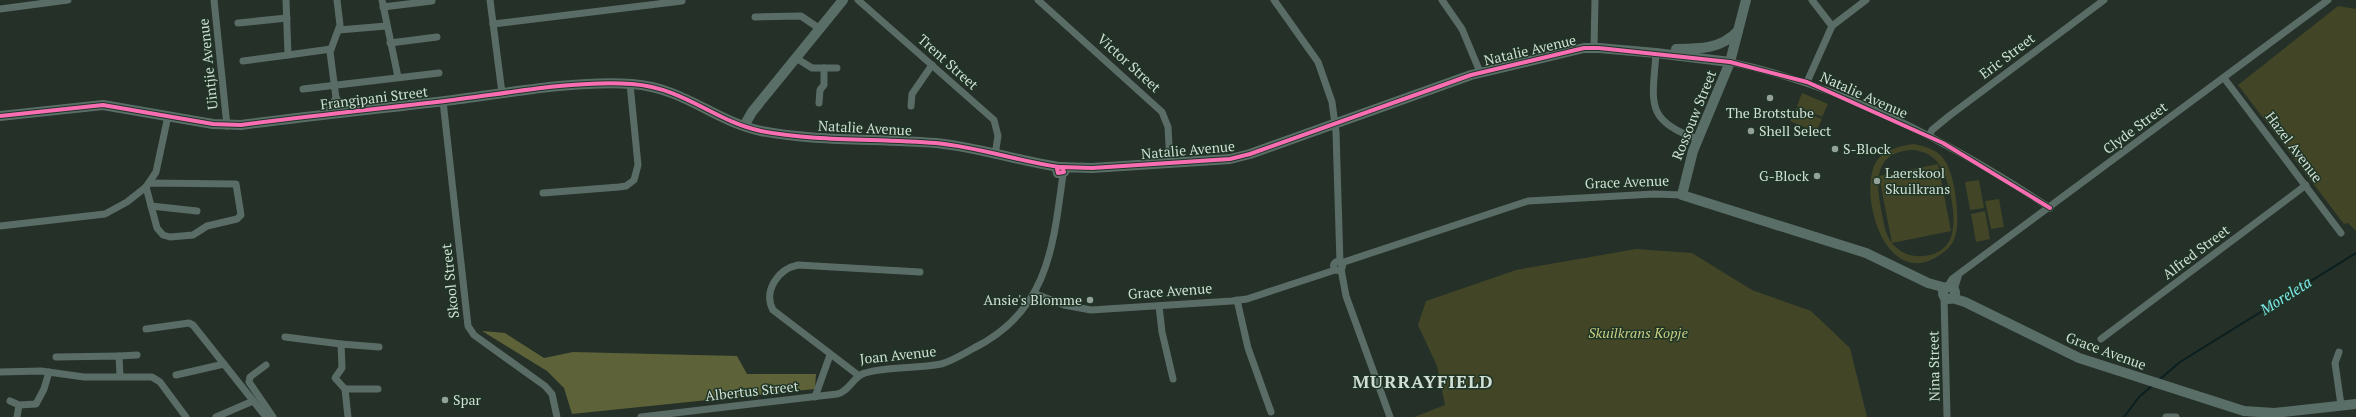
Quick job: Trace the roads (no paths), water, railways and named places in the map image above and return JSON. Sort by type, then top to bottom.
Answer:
[{"type":"street","points":[[0,9],[68,0]]},
{"type":"street","name":"Uintjie Avenue","points":[[214,0],[227,126]]},
{"type":"street","points":[[286,0],[288,55]]},
{"type":"street","points":[[337,0],[340,20],[339,30],[330,49],[336,98],[347,112]]},
{"type":"street","points":[[490,0],[502,93]]},
{"type":"street","points":[[744,126],[752,112],[843,0]]},
{"type":"street","name":"Trent Street","points":[[858,0],[994,120],[998,136],[995,155]]},
{"type":"street","name":"Victor Street","points":[[1038,0],[1162,112],[1168,127],[1170,163]]},
{"type":"street","points":[[1274,0],[1318,62],[1330,92],[1335,123],[1338,266],[1346,296],[1390,417]]},
{"type":"street","points":[[1442,0],[1462,29],[1480,72]]},
{"type":"street","points":[[1594,48],[1595,0]]},
{"type":"street","name":"Rossouw Street","points":[[1682,195],[1689,162],[1730,62],[1746,0]]},
{"type":"street","points":[[1812,0],[1832,26]]},
{"type":"street","points":[[1807,82],[1832,26],[1866,0]]},
{"type":"street","name":"Eric Street","points":[[1929,136],[1932,130],[1949,116],[2104,0]]},
{"type":"street","name":"Clyde Street","points":[[1949,293],[1958,277],[2328,0]]},
{"type":"street","points":[[398,77],[386,26],[383,3],[432,1]]},
{"type":"street","points":[[493,24],[682,1]]},
{"type":"street","points":[[755,17],[801,16],[820,29]]},
{"type":"street","points":[[238,23],[287,18]]},
{"type":"street","points":[[339,30],[386,26]]},
{"type":"street","points":[[1698,139],[1672,129],[1657,112],[1652,94],[1656,53],[1664,50],[1715,47],[1724,43],[1739,30]]},
{"type":"street","points":[[390,43],[436,37]]},
{"type":"street","name":"Natalie Avenue","points":[[744,126],[767,132],[803,136],[940,144],[995,155],[1061,171],[1236,157],[1480,72],[1594,48],[1656,53],[1730,62],[1807,82],[1929,136],[2050,208]]},
{"type":"street","points":[[243,61],[330,49]]},
{"type":"street","points":[[796,58],[812,68],[837,68]]},
{"type":"street","points":[[911,106],[912,94],[932,65]]},
{"type":"street","points":[[820,103],[820,90],[824,85],[824,68]]},
{"type":"street","points":[[303,89],[334,84],[439,73]]},
{"type":"street","name":"Hazel Avenue","points":[[2224,78],[2341,233]]},
{"type":"street","points":[[543,193],[619,187],[626,186],[634,180],[638,165],[630,84]]},
{"type":"street","name":"Frangipani Street","points":[[0,116],[96,105],[119,106],[227,126],[502,93],[585,85],[630,84],[653,86],[674,92],[744,126]]},
{"type":"street","points":[[325,115],[336,98]]},
{"type":"street","name":"Skool Street","points":[[443,101],[468,326],[474,335],[545,386],[552,394],[557,417]]},
{"type":"street","points":[[0,226],[105,214],[127,202],[147,185],[158,166],[168,116]]},
{"type":"street","name":"Joan Avenue","points":[[920,272],[804,265],[790,267],[783,271],[774,282],[770,294],[773,310],[858,375],[867,372],[940,364],[950,360],[997,336],[1036,294],[1054,238],[1061,171]]},
{"type":"street","points":[[236,184],[241,215],[237,219],[207,226],[193,235],[170,237],[163,235],[157,228],[147,185],[236,184]]},
{"type":"street","name":"Alfred Street","points":[[2101,339],[2306,185]]},
{"type":"street","name":"Grace Avenue","points":[[1036,294],[1079,309],[1159,306],[1237,300],[1306,278],[1528,201],[1654,194],[1682,195],[1866,253],[2079,358],[2244,414],[2274,413],[2356,404]]},
{"type":"street","points":[[151,206],[197,211]]},
{"type":"street","name":"Nina Street","points":[[1947,417],[1946,314],[1949,293]]},
{"type":"street","points":[[1237,300],[1248,348],[1271,412]]},
{"type":"street","points":[[1159,306],[1162,332],[1173,379]]},
{"type":"street","points":[[146,329],[192,324],[266,417]]},
{"type":"street","points":[[286,337],[379,347]]},
{"type":"street","points":[[341,344],[342,368],[335,378],[345,389],[348,417]]},
{"type":"street","points":[[2339,352],[2335,363],[2341,405]]},
{"type":"street","points":[[56,357],[136,355]]},
{"type":"street","points":[[814,397],[830,355]]},
{"type":"street","points":[[119,356],[120,376]]},
{"type":"street","points":[[176,375],[224,364]]},
{"type":"street","points":[[266,366],[250,377],[249,382],[273,417]]},
{"type":"street","points":[[0,372],[49,372],[84,377],[120,376],[156,378],[186,417]]},
{"type":"street","points":[[10,401],[31,406],[38,402],[49,372]]},
{"type":"street","name":"Albertus Street","points":[[641,417],[814,397],[844,392],[858,375]]},
{"type":"street","points":[[345,389],[378,389]]},
{"type":"street","points":[[216,417],[253,401]]},
{"type":"street","points":[[17,417],[19,404]]},
{"type":"street","points":[[2166,417],[2176,417]]},
{"type":"waterway","name":"Moreleta","points":[[2159,380],[2180,362],[2356,253]]},
{"type":"waterway","points":[[2124,417],[2139,397],[2153,385]]},
{"type":"place","name":"The Brotstube","points":[[1770,98]]},
{"type":"place","name":"Shell Select","points":[[1751,131]]},
{"type":"place","name":"S-Block","points":[[1835,149]]},
{"type":"place","name":"G-Block","points":[[1817,176]]},
{"type":"place","name":"Laerskool Skuilkrans","points":[[1877,181]]},
{"type":"place","name":"Ansie's Blomme","points":[[1090,300]]},
{"type":"place","name":"Spar","points":[[445,400]]},
{"type":"district","name":"MURRAYFIELD","points":[[1423,382]]},
{"type":"park label","name":"Skuilkrans Kopje","points":[[1638,333]]}]
